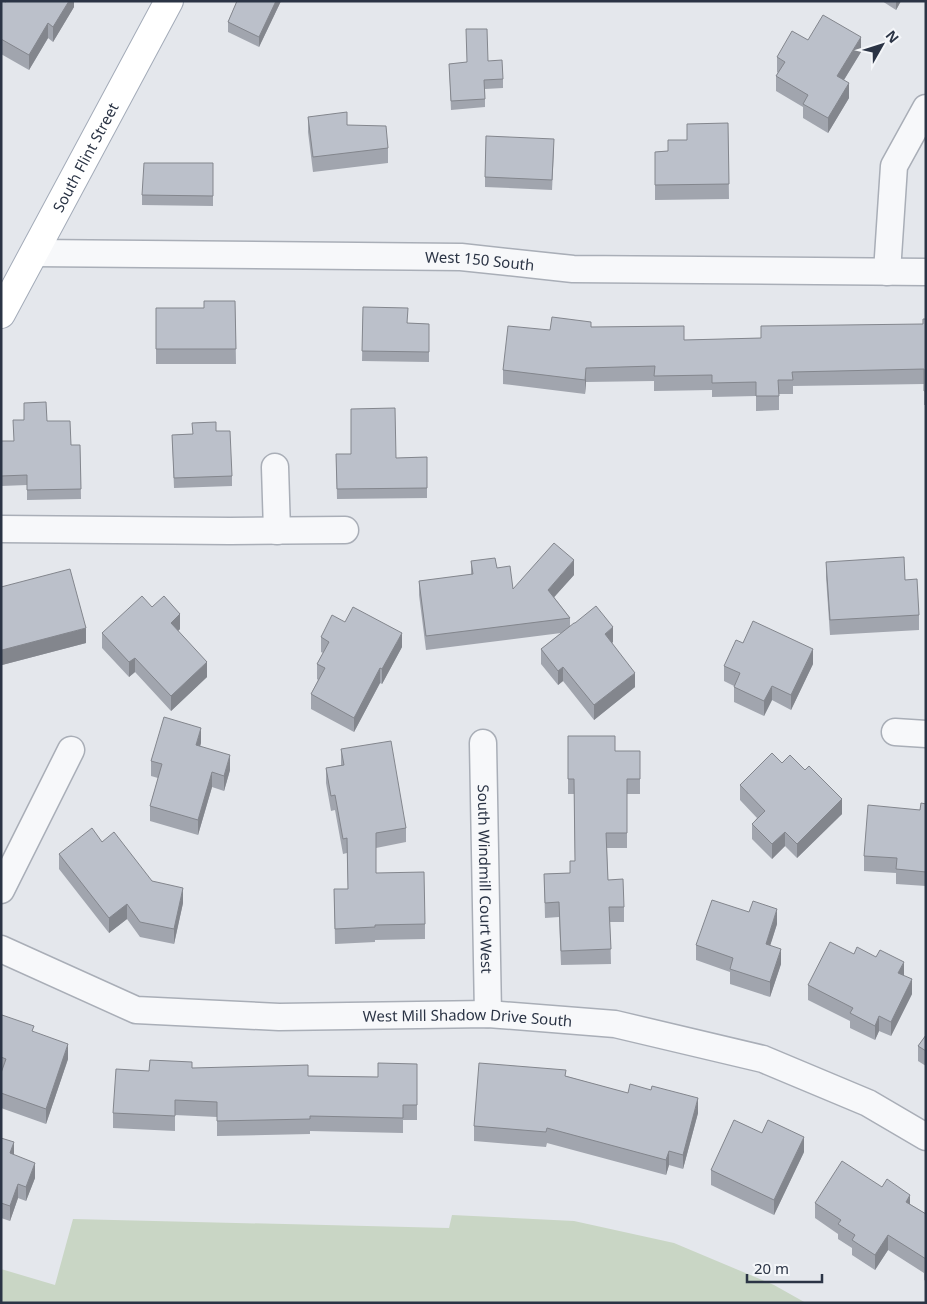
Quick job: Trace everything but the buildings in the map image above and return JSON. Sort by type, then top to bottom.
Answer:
[{"type":"main road","name":"South Flint Street","points":[[1,314],[168,1]]},
{"type":"street","points":[[887,272],[894,166],[926,108]]},
{"type":"street","name":"West 150 South","points":[[34,253],[461,257],[573,269],[926,272]]},
{"type":"street","points":[[274,467],[277,531]]},
{"type":"street","points":[[1,529],[345,530]]},
{"type":"street","points":[[896,732],[926,734]]},
{"type":"street","name":"South Windmill Court West","points":[[483,743],[488,1014]]},
{"type":"street","points":[[1,890],[71,750]]},
{"type":"street","name":"West Mill Shadow Drive South","points":[[1,948],[136,1010],[279,1018],[488,1014],[615,1024],[763,1060],[868,1103],[926,1137]]},
{"type":"green space","points":[[452,1215],[574,1221],[674,1243],[774,1285],[806,1303],[1,1303],[1,1269],[55,1285],[73,1219],[449,1228]]}]
